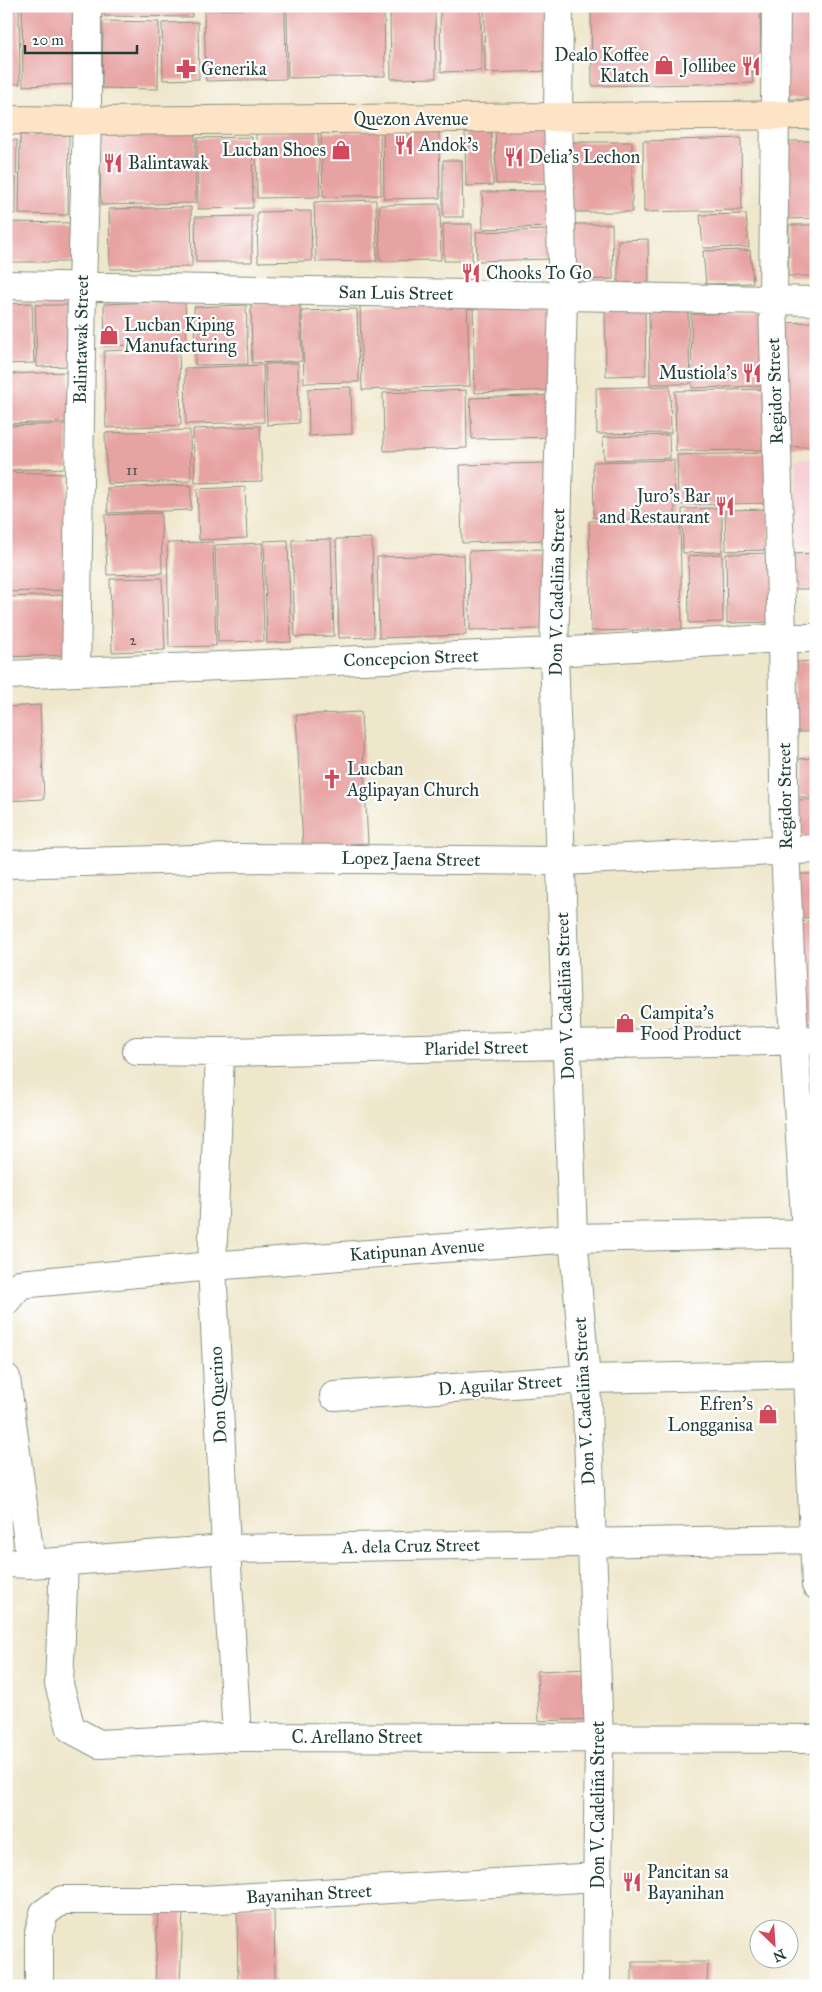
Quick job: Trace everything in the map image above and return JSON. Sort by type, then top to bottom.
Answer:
[{"type":"main road","name":"Quezon Avenue","points":[[6,120],[816,115]]},
{"type":"street","name":"Balintawak Street","points":[[76,672],[82,286],[87,121],[87,6]]},
{"type":"street","name":"Don V. Cadeliña Street","points":[[559,6],[558,118],[563,297],[554,652],[573,1238],[586,1379],[600,1739],[596,1986]]},
{"type":"street","name":"Regidor Street","points":[[776,6],[773,301],[786,849],[805,1040],[811,1233],[811,1374],[816,1585]]},
{"type":"street","name":"San Luis Street","points":[[6,286],[816,301]]},
{"type":"street","name":"Concepcion Street","points":[[6,675],[554,652],[782,638],[816,638]]},
{"type":"street","name":"Lopez Jaena Street","points":[[6,864],[236,858],[562,861],[816,848]]},
{"type":"street","name":"Plaridel Street","points":[[137,1050],[220,1052],[805,1040]]},
{"type":"street","name":"Don Querino","points":[[220,1052],[212,1266],[226,1549],[238,1737]]},
{"type":"street","name":"Katipunan Avenue","points":[[13,1292],[212,1266],[573,1238],[811,1233]]},
{"type":"street","name":"D. Aguilar Street","points":[[334,1396],[586,1379],[811,1374]]},
{"type":"street","points":[[6,1378],[19,1563]]},
{"type":"street","name":"A. dela Cruz Street","points":[[19,1563],[64,1562],[226,1549],[815,1539]]},
{"type":"street","name":"C. Arellano Street","points":[[64,1562],[59,1684],[71,1729],[99,1744],[238,1737],[816,1739]]},
{"type":"street","name":"Bayanihan Street","points":[[39,1986],[39,1932],[44,1913],[62,1900],[202,1900],[598,1877]]},
{"type":"shaded area","points":[[816,458],[816,546],[797,546],[796,459]]},
{"type":"building","points":[[6,6],[19,6],[20,84],[6,84]]},
{"type":"building","points":[[22,6],[77,6],[78,84],[23,86]]},
{"type":"building","points":[[104,6],[192,6],[192,17],[104,16]]},
{"type":"building","points":[[287,6],[384,6],[385,76],[288,78]]},
{"type":"building","points":[[440,6],[481,6],[481,71],[441,72]]},
{"type":"building","points":[[484,6],[549,6],[551,71],[485,73]]},
{"type":"building","points":[[591,6],[760,6],[761,60],[752,60],[753,83],[592,86]]},
{"type":"building","points":[[780,6],[816,6],[816,99],[779,99]]},
{"type":"building","points":[[285,9],[286,79],[206,81],[204,10]]},
{"type":"building","points":[[435,9],[436,78],[391,79],[390,10]]},
{"type":"building","points":[[103,21],[159,22],[158,89],[102,88]]},
{"type":"building","points":[[198,22],[199,79],[163,80],[162,23]]},
{"type":"building","points":[[552,121],[554,183],[496,184],[495,123]]},
{"type":"building","points":[[383,130],[439,130],[440,198],[384,199]]},
{"type":"building","points":[[465,130],[491,130],[493,185],[466,186]]},
{"type":"building","points":[[195,131],[196,203],[101,205],[100,134]]},
{"type":"building","points":[[318,131],[320,197],[257,198],[256,133]]},
{"type":"building","points":[[380,131],[381,195],[323,197],[321,133]]},
{"type":"building","points":[[20,135],[69,135],[68,215],[19,214]]},
{"type":"building","points":[[252,137],[253,208],[198,209],[197,138]]},
{"type":"building","points":[[741,138],[742,210],[644,212],[643,141]]},
{"type":"building","points":[[6,140],[17,140],[16,214],[6,214]]},
{"type":"building","points":[[788,141],[816,141],[816,218],[788,219]]},
{"type":"building","points":[[564,142],[632,142],[632,212],[563,212]]},
{"type":"building","points":[[443,160],[462,160],[463,217],[443,217]]},
{"type":"building","points":[[549,191],[550,227],[483,229],[482,192]]},
{"type":"building","points":[[376,200],[377,261],[316,262],[314,202]]},
{"type":"building","points":[[440,204],[441,260],[380,261],[379,205]]},
{"type":"building","points":[[191,207],[192,267],[110,269],[109,209]]},
{"type":"building","points":[[311,211],[312,261],[258,262],[257,212]]},
{"type":"building","points":[[746,214],[749,247],[703,248],[700,215]]},
{"type":"building","points":[[252,216],[252,262],[196,262],[195,217]]},
{"type":"building","points":[[6,222],[75,223],[74,262],[6,262]]},
{"type":"building","points":[[443,224],[472,224],[472,261],[444,261]]},
{"type":"building","points":[[566,224],[612,224],[613,279],[567,280]]},
{"type":"building","points":[[789,225],[816,225],[816,276],[788,276]]},
{"type":"building","points":[[551,230],[551,259],[477,261],[476,232]]},
{"type":"building","points":[[648,239],[649,282],[618,283],[618,240]]},
{"type":"building","points":[[750,250],[753,283],[706,284],[703,251]]},
{"type":"building","points":[[185,301],[187,343],[105,346],[104,304]]},
{"type":"building","points":[[553,301],[555,390],[475,393],[473,304]]},
{"type":"building","points":[[32,303],[34,363],[6,364],[6,304]]},
{"type":"building","points":[[300,303],[302,361],[252,363],[251,304]]},
{"type":"building","points":[[467,303],[470,386],[362,390],[360,306]]},
{"type":"building","points":[[35,305],[74,305],[70,366],[37,367]]},
{"type":"building","points":[[246,305],[248,364],[195,365],[194,307]]},
{"type":"building","points":[[357,309],[359,382],[304,383],[302,311]]},
{"type":"building","points":[[645,310],[646,375],[606,376],[605,311]]},
{"type":"building","points":[[688,310],[690,384],[650,384],[649,311]]},
{"type":"building","points":[[764,313],[765,386],[692,388],[691,314]]},
{"type":"building","points":[[816,322],[816,447],[784,447],[782,323]]},
{"type":"building","points":[[179,348],[181,425],[106,428],[104,351]]},
{"type":"building","points":[[298,363],[299,423],[267,425],[265,364]]},
{"type":"building","points":[[263,365],[264,422],[186,424],[185,368]]},
{"type":"building","points":[[69,372],[71,422],[6,424],[6,374]]},
{"type":"building","points":[[670,386],[671,433],[597,434],[596,388]]},
{"type":"building","points":[[351,387],[352,434],[309,436],[308,389]]},
{"type":"building","points":[[767,389],[768,450],[676,451],[675,391]]},
{"type":"building","points":[[466,390],[467,448],[384,451],[383,393]]},
{"type":"building","points":[[558,395],[559,437],[472,439],[470,398]]},
{"type":"building","points":[[67,424],[68,468],[6,470],[6,426]]},
{"type":"building","points":[[260,426],[262,481],[195,483],[193,429]]},
{"type":"building","points":[[190,430],[191,481],[107,484],[105,433]]},
{"type":"building","points":[[669,435],[670,458],[604,460],[603,437]]},
{"type":"building","points":[[770,453],[771,503],[678,505],[677,455]]},
{"type":"building","points":[[674,460],[675,517],[594,518],[593,462]]},
{"type":"building","points":[[548,463],[549,540],[462,543],[460,465]]},
{"type":"building","points":[[6,472],[67,474],[66,590],[6,592]]},
{"type":"building","points":[[191,485],[191,510],[108,513],[107,488]]},
{"type":"building","points":[[245,487],[247,538],[199,540],[197,489]]},
{"type":"building","points":[[722,508],[722,552],[683,553],[682,509]]},
{"type":"building","points":[[769,509],[770,550],[726,551],[725,510]]},
{"type":"building","points":[[161,513],[162,573],[107,575],[105,515]]},
{"type":"building","points":[[680,519],[682,629],[591,631],[589,521]]},
{"type":"building","points":[[372,538],[374,637],[339,638],[336,539]]},
{"type":"building","points":[[331,539],[334,636],[295,637],[292,540]]},
{"type":"building","points":[[288,540],[291,642],[267,643],[264,541]]},
{"type":"building","points":[[213,542],[216,646],[169,647],[167,543]]},
{"type":"building","points":[[262,543],[264,641],[218,642],[215,545]]},
{"type":"building","points":[[547,549],[547,629],[470,630],[469,551]]},
{"type":"building","points":[[778,553],[779,622],[727,623],[726,554]]},
{"type":"building","points":[[816,553],[816,589],[792,589],[791,554]]},
{"type":"building","points":[[722,554],[723,622],[689,623],[688,556]]},
{"type":"building","points":[[464,555],[466,635],[379,638],[377,557]]},
{"type":"building","points":[[162,578],[165,650],[112,652],[110,579]]},
{"type":"building","points":[[67,595],[69,655],[6,657],[6,597]]},
{"type":"building","points":[[816,661],[816,732],[795,732],[793,662]]},
{"type":"building","points":[[40,705],[44,799],[6,801],[6,707]]},
{"type":"building","name":"Lucban Aglipayan Church","points":[[361,712],[368,843],[303,847],[296,715]]},
{"type":"building","points":[[816,758],[816,797],[798,797],[798,759]]},
{"type":"building","points":[[816,799],[816,837],[798,837],[797,800]]},
{"type":"building","points":[[793,874],[816,874],[816,918],[794,918]]},
{"type":"building","points":[[816,921],[816,1023],[798,1023],[796,922]]},
{"type":"building","points":[[591,1669],[593,1719],[539,1721],[537,1671]]},
{"type":"building","points":[[274,1906],[275,1986],[238,1986],[237,1907]]},
{"type":"building","points":[[158,1908],[183,1909],[180,1986],[155,1986]]},
{"type":"building","points":[[632,1962],[708,1962],[707,1986],[632,1986]]},
{"type":"place","name":"Dealo Koffee Klatch","points":[[664,65]]},
{"type":"place","name":"Jollibee","points":[[751,66]]},
{"type":"place","name":"Generika","points":[[186,69]]},
{"type":"place","name":"Andok's","points":[[404,145]]},
{"type":"place","name":"Lucban Shoes","points":[[341,150]]},
{"type":"place","name":"Delia's Lechon","points":[[514,157]]},
{"type":"place","name":"Balintawak","points":[[113,163]]},
{"type":"place","name":"Chooks To Go","points":[[471,273]]},
{"type":"place","name":"Lucban Kiping Manufacturing","points":[[109,335]]},
{"type":"place","name":"Mustiola's","points":[[752,373]]},
{"type":"place","name":"Juro's Bar and Restaurant","points":[[725,506]]},
{"type":"place","name":"Lucban Aglipayan Church","points":[[332,779]]},
{"type":"place","name":"Campita's Food Product","points":[[625,1023]]},
{"type":"place","name":"Efren's Longganisa","points":[[768,1414]]},
{"type":"place","name":"Pancitan sa Bayanihan","points":[[632,1882]]}]
